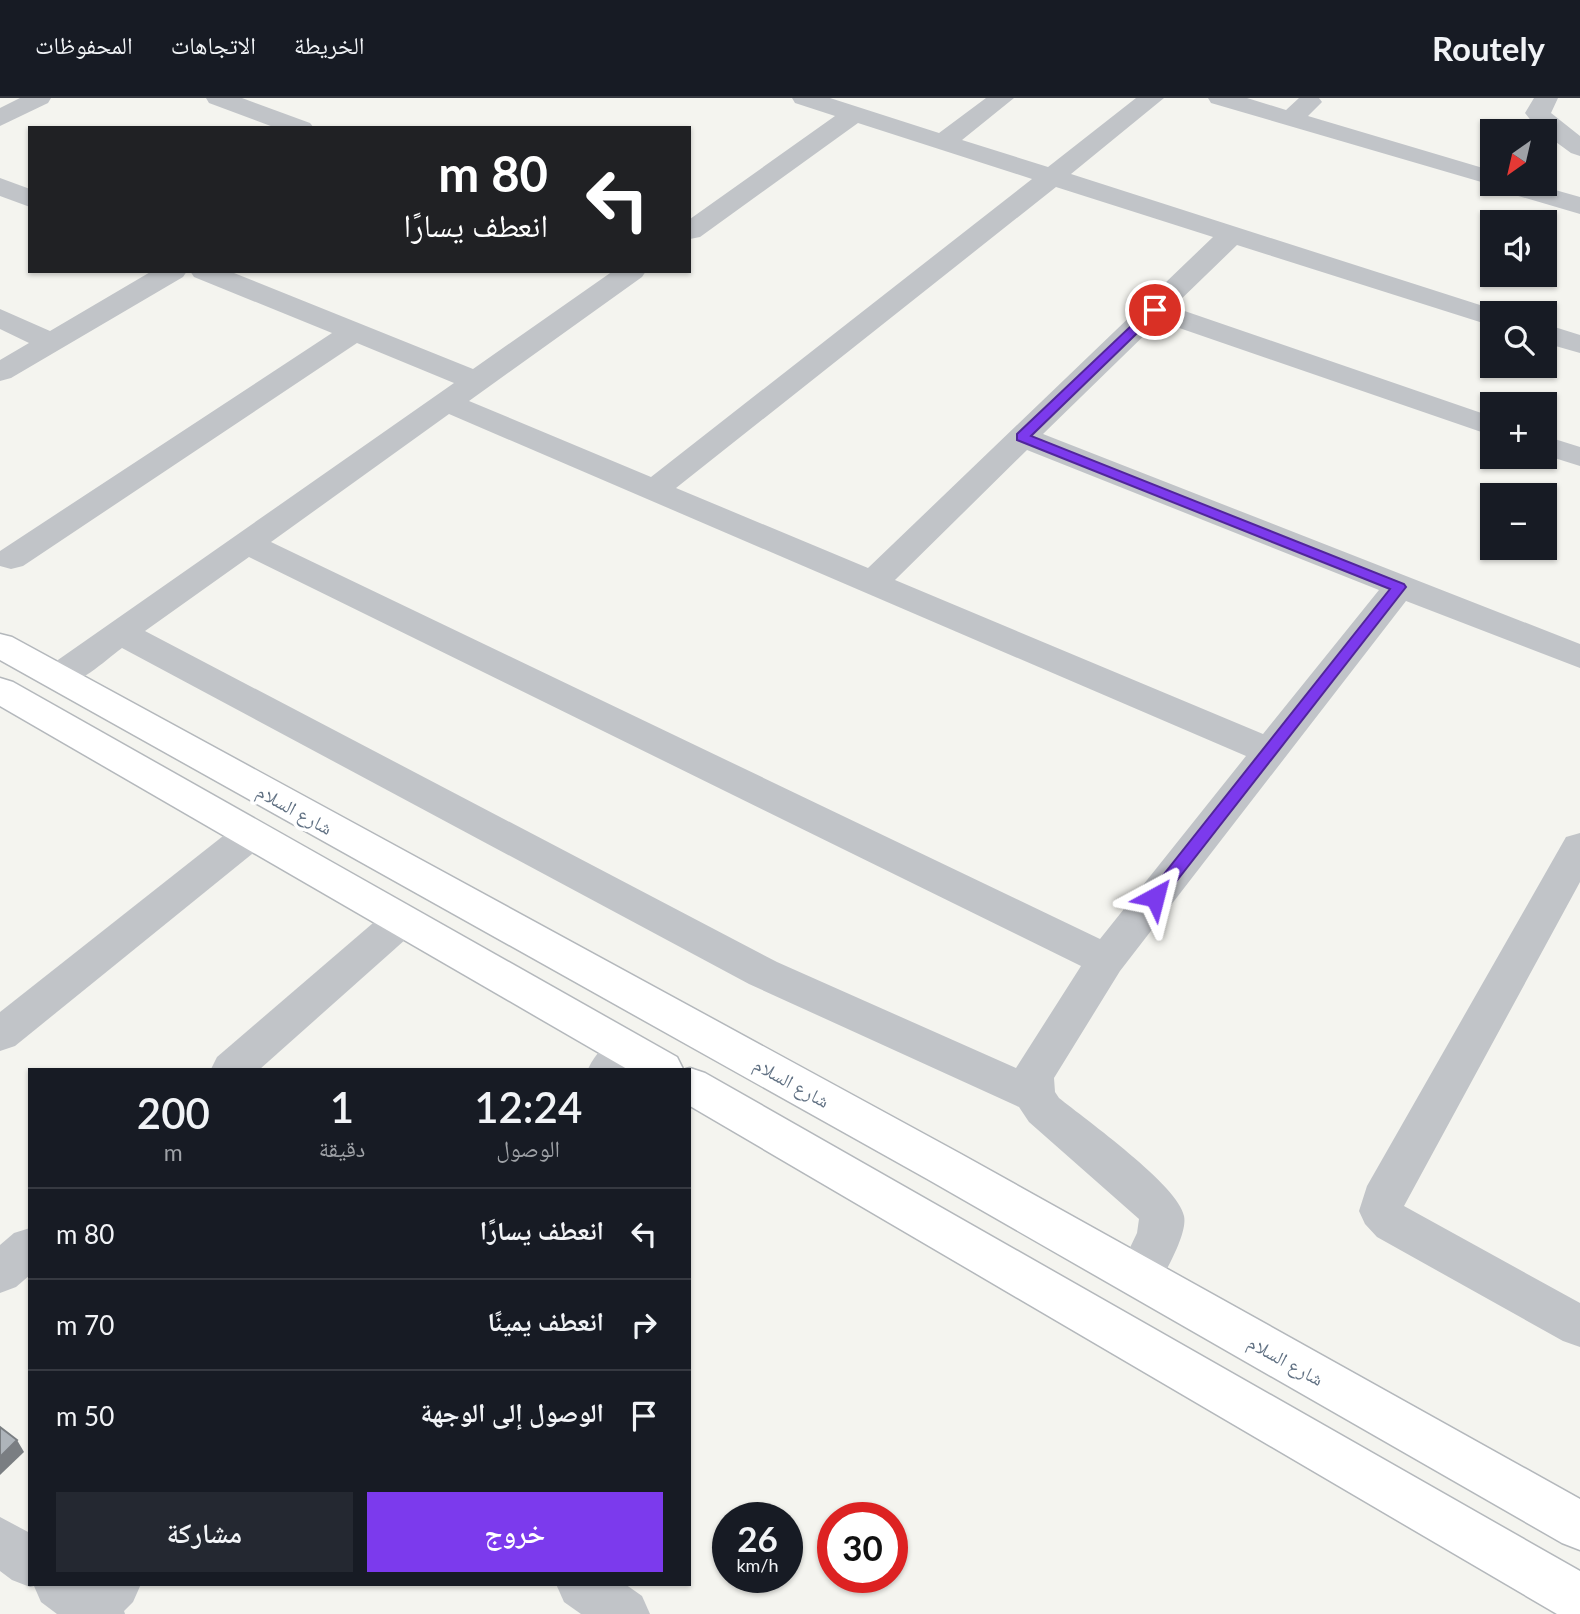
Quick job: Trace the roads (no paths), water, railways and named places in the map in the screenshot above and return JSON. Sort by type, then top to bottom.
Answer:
[{"type":"main road","name":"شارع السلام","points":[[0,645],[1139,1277],[1580,1526]]},
{"type":"main road","points":[[0,690],[401,921],[633,1063]]},
{"type":"main road","points":[[691,1086],[1580,1599]]},
{"type":"street","points":[[0,118],[39,98]]},
{"type":"street","points":[[218,98],[295,126]]},
{"type":"street","points":[[804,98],[1231,236],[1480,313]]},
{"type":"street","points":[[943,142],[1002,98]]},
{"type":"street","points":[[654,490],[1152,98]]},
{"type":"street","points":[[1220,98],[1480,176]]},
{"type":"street","points":[[1290,119],[1313,98]]},
{"type":"street","points":[[1546,98],[1538,113],[1546,123],[1580,148]]},
{"type":"street","points":[[691,230],[855,114]]},
{"type":"street","points":[[0,187],[28,198]]},
{"type":"street","points":[[1547,196],[1580,206]]},
{"type":"street","points":[[872,583],[1231,236]]},
{"type":"street","points":[[0,372],[170,273]]},
{"type":"street","points":[[209,273],[476,381]]},
{"type":"street","points":[[57,677],[629,273]]},
{"type":"street","points":[[1155,310],[1480,422]]},
{"type":"street","points":[[0,318],[51,342]]},
{"type":"street","points":[[11,559],[354,332]]},
{"type":"street","points":[[1557,337],[1580,344]]},
{"type":"street","points":[[446,402],[1269,751]]},
{"type":"street","points":[[1022,437],[1580,657]]},
{"type":"street","points":[[1557,449],[1580,457]]},
{"type":"street","points":[[247,543],[1106,960]]},
{"type":"street","points":[[1139,1277],[1160,1233],[1162,1216],[1152,1201],[1044,1110],[1034,1095],[1033,1076],[1106,960],[1399,587]]},
{"type":"street","points":[[120,632],[763,973],[1034,1095]]},
{"type":"street","points":[[0,1035],[250,835]]},
{"type":"street","points":[[1580,847],[1383,1199],[1381,1211],[1393,1224],[1580,1326]]},
{"type":"street","points":[[233,1068],[401,921]]},
{"type":"street","points":[[0,1273],[28,1249]]},
{"type":"street","points":[[0,1541],[28,1562]]},
{"type":"street","points":[[585,1586],[624,1614]]}]
